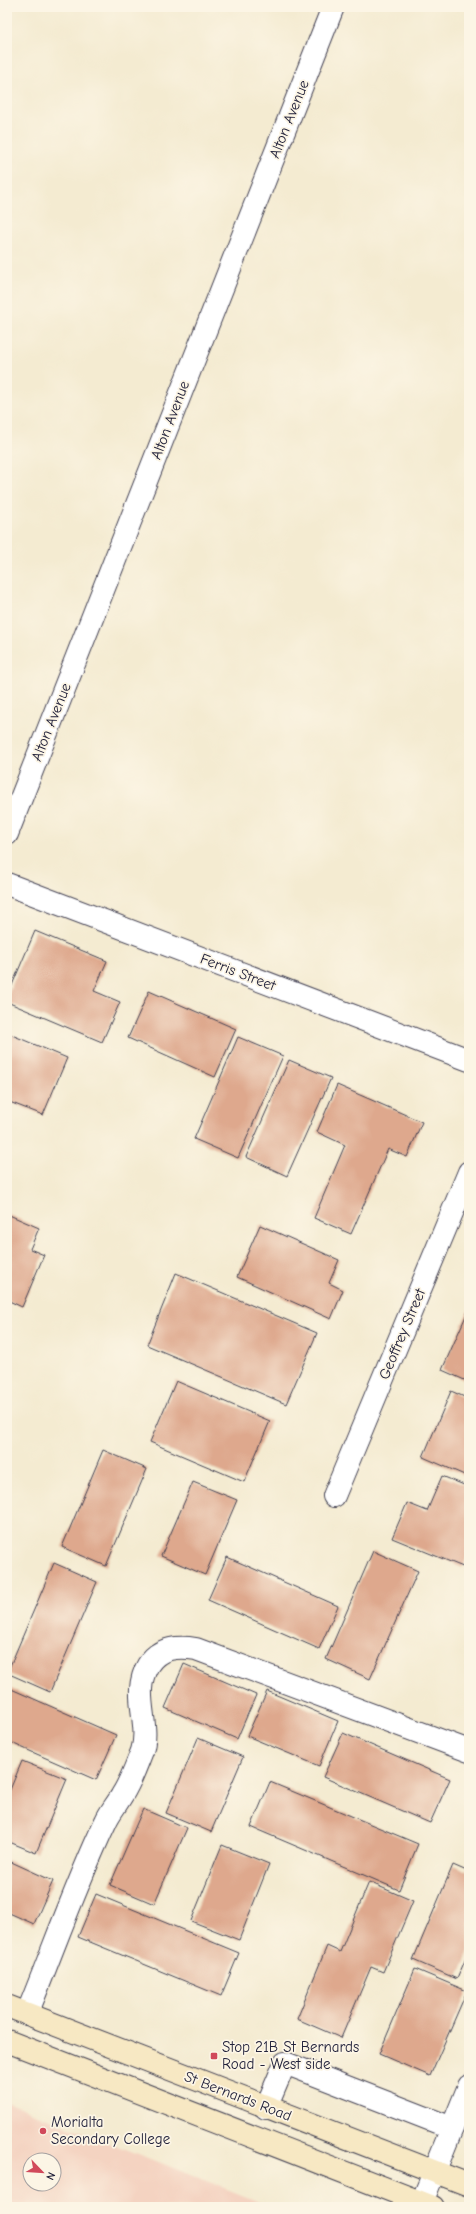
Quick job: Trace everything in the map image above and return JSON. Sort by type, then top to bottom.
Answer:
[{"type":"main road","name":"St Bernards Road","points":[[17,2010],[266,2108],[469,2185]]},
{"type":"main road","points":[[7,2041],[425,2206]]},
{"type":"street","name":"Alton Avenue","points":[[7,834],[333,7]]},
{"type":"street","name":"Ferris Street","points":[[7,884],[469,1060]]},
{"type":"street","name":"Geoffrey Street","points":[[334,1496],[469,1172]]},
{"type":"street","points":[[17,2010],[107,1819],[123,1794],[134,1772],[142,1748],[145,1732],[140,1707],[141,1686],[148,1665],[159,1654],[176,1646],[196,1648],[469,1751]]},
{"type":"street","points":[[266,2108],[284,2063],[452,2128]]},
{"type":"street","points":[[425,2206],[435,2171],[469,2086]]},
{"type":"shaded area","name":"Morialta Secondary College","points":[[7,2102],[272,2207],[7,2207]]},
{"type":"building","points":[[35,931],[107,961],[94,991],[120,1002],[102,1042],[7,1002],[7,997]]},
{"type":"building","points":[[149,991],[236,1029],[215,1077],[128,1038]]},
{"type":"building","points":[[7,1033],[67,1058],[43,1115],[7,1101]]},
{"type":"building","points":[[238,1037],[283,1056],[238,1158],[194,1139]]},
{"type":"building","points":[[289,1060],[331,1078],[287,1176],[246,1157]]},
{"type":"building","points":[[337,1085],[422,1122],[407,1157],[388,1149],[351,1234],[314,1218],[345,1145],[317,1132]]},
{"type":"building","points":[[7,1214],[39,1228],[30,1249],[44,1255],[22,1307],[7,1300]]},
{"type":"building","points":[[260,1225],[339,1260],[329,1283],[343,1290],[331,1319],[237,1277]]},
{"type":"building","points":[[176,1273],[317,1333],[286,1404],[147,1345]]},
{"type":"building","points":[[469,1309],[469,1382],[442,1370]]},
{"type":"building","points":[[176,1381],[270,1421],[244,1482],[150,1442]]},
{"type":"building","points":[[451,1391],[469,1399],[469,1477],[423,1457]]},
{"type":"building","points":[[103,1450],[147,1469],[106,1566],[62,1547]]},
{"type":"building","points":[[442,1476],[469,1487],[469,1552],[463,1567],[392,1538],[407,1503],[427,1511]]},
{"type":"building","points":[[193,1482],[237,1500],[205,1575],[161,1556]]},
{"type":"building","points":[[373,1551],[418,1571],[370,1679],[326,1659]]},
{"type":"building","points":[[227,1557],[338,1606],[319,1649],[208,1600]]},
{"type":"building","points":[[54,1563],[97,1582],[50,1692],[7,1673]]},
{"type":"building","points":[[184,1664],[256,1695],[237,1739],[165,1708]]},
{"type":"building","points":[[9,1688],[116,1735],[96,1780],[7,1741],[7,1694]]},
{"type":"building","points":[[267,1691],[338,1721],[319,1766],[247,1736]]},
{"type":"building","points":[[343,1733],[450,1779],[430,1823],[323,1777]]},
{"type":"building","points":[[198,1738],[243,1757],[211,1832],[166,1813]]},
{"type":"building","points":[[22,1761],[67,1779],[36,1853],[7,1841],[7,1797]]},
{"type":"building","points":[[270,1782],[418,1844],[399,1890],[251,1827]]},
{"type":"building","points":[[143,1809],[187,1828],[154,1904],[110,1885]]},
{"type":"building","points":[[222,1845],[269,1864],[239,1940],[191,1921]]},
{"type":"building","points":[[7,1860],[53,1881],[34,1924],[7,1912]]},
{"type":"building","points":[[453,1865],[469,1872],[469,1951],[457,1979],[413,1960]]},
{"type":"building","points":[[369,1882],[413,1901],[383,1972],[371,1967],[341,2038],[297,2019],[327,1946],[340,1952]]},
{"type":"building","points":[[96,1894],[239,1953],[221,1996],[78,1937]]},
{"type":"building","points":[[415,1969],[467,1991],[430,2076],[379,2054]]},
{"type":"place","name":"Stop 21B St Bernards Road - West side","points":[[214,2056]]},
{"type":"place","name":"Morialta Secondary College","points":[[43,2131]]}]
